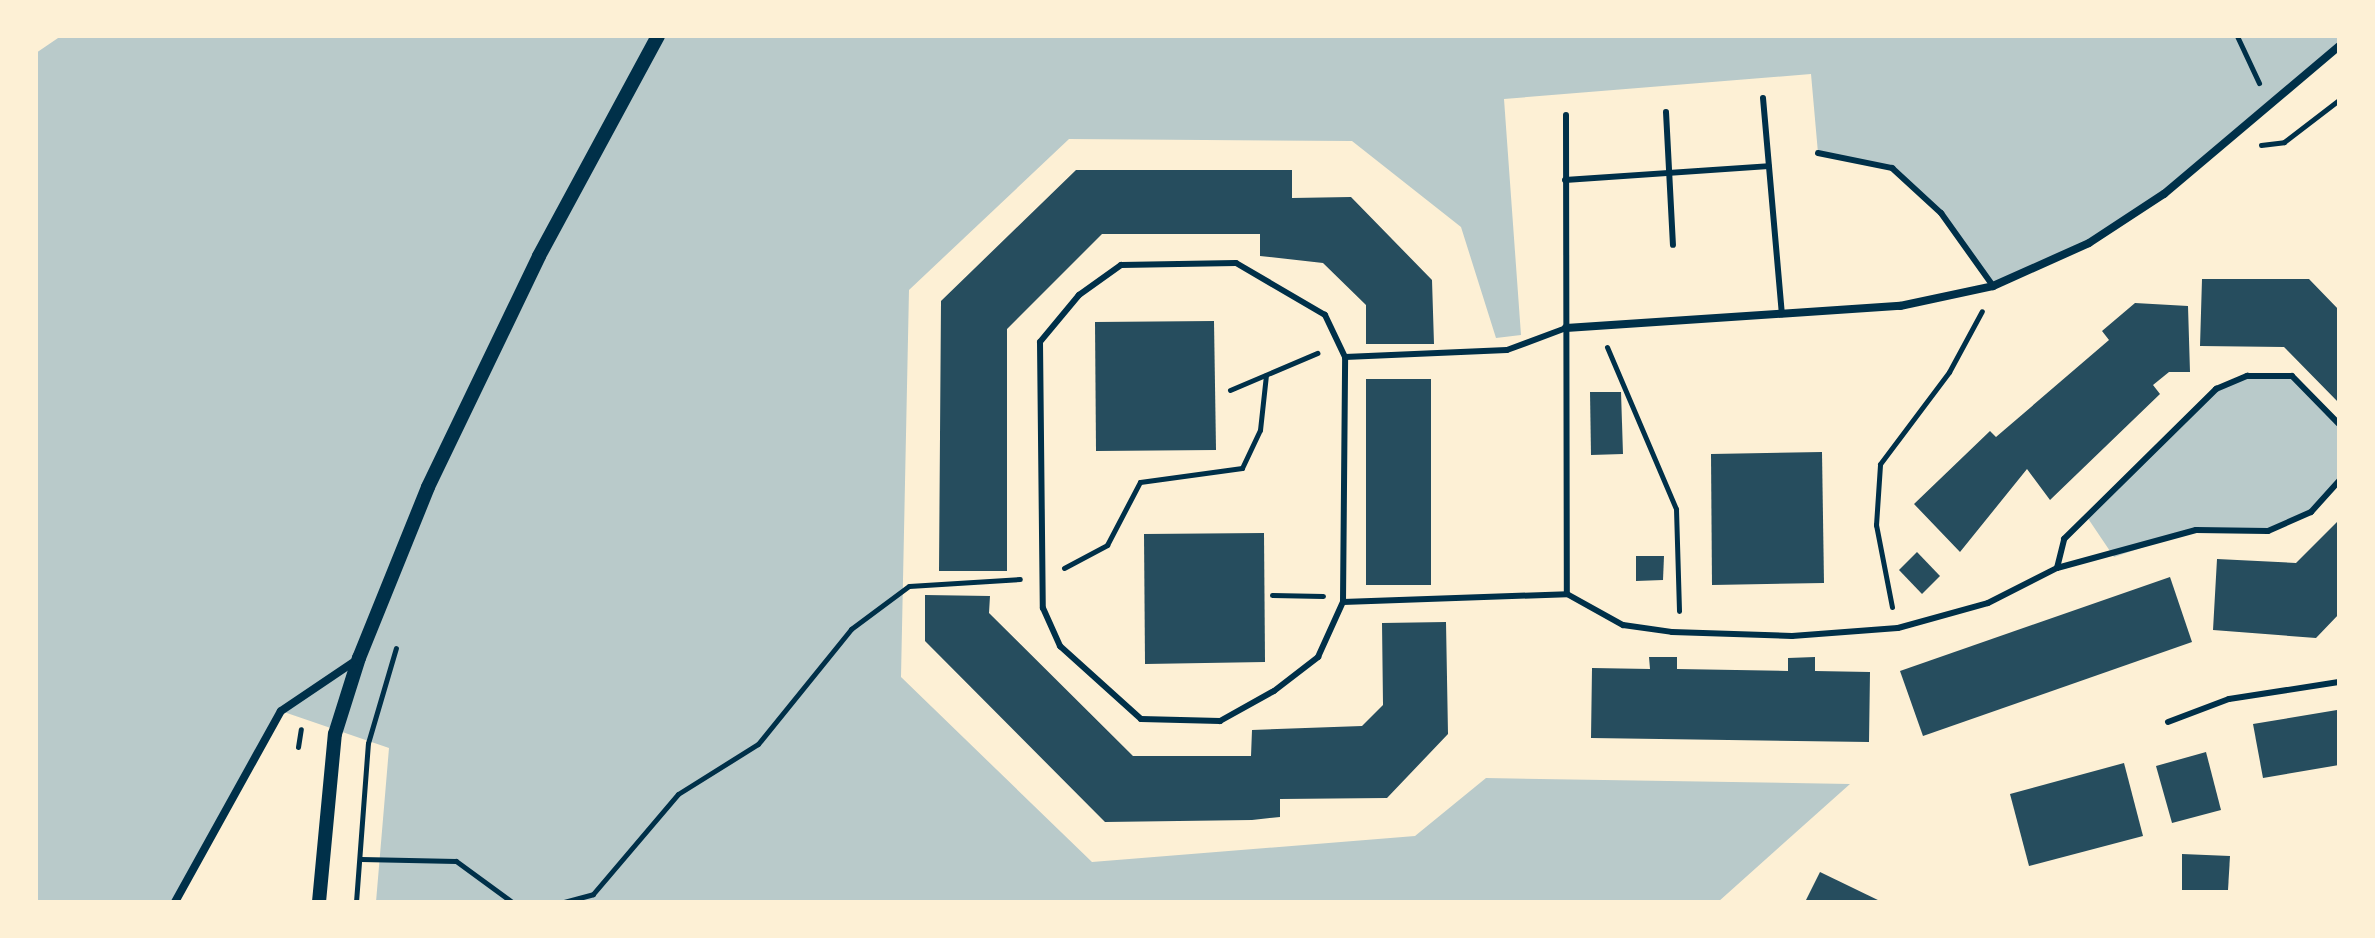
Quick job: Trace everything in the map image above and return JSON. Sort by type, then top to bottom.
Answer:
[{"type":"street","points":[[319,902],[335,734],[359,658],[428,487],[507,324],[658,36]]},
{"type":"street","points":[[1566,328],[1900,306],[1993,286],[2089,243],[2229,142],[2339,46]]},
{"type":"street","points":[[175,902],[281,711],[359,658]]},
{"type":"lane","points":[[1763,98],[1782,314]]},
{"type":"lane","points":[[1666,112],[1673,245]]},
{"type":"lane","points":[[1566,115],[1567,594]]},
{"type":"lane","points":[[1818,153],[1892,168],[1941,213],[1993,286]]},
{"type":"lane","points":[[1565,180],[1769,166]]},
{"type":"lane","points":[[1236,263],[1325,315],[1345,357],[1343,602],[1318,657],[1274,691],[1220,721],[1141,719],[1060,646],[1043,608],[1040,578],[1040,342],[1089,288],[1121,265],[1236,263]]},
{"type":"lane","points":[[1345,357],[1507,350],[1566,328]]},
{"type":"lane","points":[[2057,568],[2064,539],[2216,389],[2247,376],[2292,376],[2339,424]]},
{"type":"lane","points":[[1343,602],[1567,594],[1623,625],[1679,632],[1792,636],[1898,628],[1988,603],[2057,568],[2196,530],[2268,531],[2311,512],[2339,481]]},
{"type":"lane","points":[[2168,722],[2229,699],[2339,682]]},
{"type":"path","points":[[2237,36],[2270,106]]},
{"type":"path","points":[[2229,142],[2284,142],[2339,100]]},
{"type":"path","points":[[1898,628],[1876,525],[1880,464],[1949,372],[1993,286]]},
{"type":"path","points":[[1598,326],[1676,509],[1679,632]]},
{"type":"path","points":[[1230,390],[1322,351],[1345,357]]},
{"type":"path","points":[[564,902],[593,894],[678,794],[758,744],[851,629],[909,586],[1040,578],[1107,545],[1140,482],[1242,468],[1260,430],[1266,375]]},
{"type":"path","points":[[1272,595],[1343,602]]},
{"type":"path","points":[[356,902],[368,743],[401,632]]},
{"type":"path","points":[[361,859],[456,861],[512,902]]},
{"type":"shaded area","points":[[61,36],[2339,36],[2339,46],[2164,194],[2089,243],[1993,286],[1941,213],[1892,168],[1818,153],[1811,74],[1504,99],[1521,335],[1496,338],[1461,227],[1352,141],[1069,139],[909,290],[901,677],[1092,862],[1415,836],[1486,778],[1850,784],[1718,902],[376,902],[389,748],[281,711],[175,902],[36,902],[36,53]]},
{"type":"shaded area","points":[[2247,376],[2292,376],[2339,424],[2339,481],[2311,512],[2268,531],[2195,530],[2114,557],[2087,517],[2216,389]]},
{"type":"building","points":[[1076,170],[1292,170],[1292,198],[1351,197],[1432,280],[1434,344],[1366,344],[1366,305],[1323,263],[1260,256],[1260,234],[1102,234],[1007,329],[1007,571],[939,571],[941,301]]},
{"type":"building","points":[[2202,279],[2309,279],[2339,310],[2339,403],[2284,347],[2200,346]]},
{"type":"building","points":[[2135,303],[2188,306],[2190,372],[2169,372],[2153,385],[2160,394],[2050,500],[2027,469],[1960,552],[1914,504],[1990,431],[1996,437],[2109,340],[2102,331]]},
{"type":"building","points":[[1214,321],[1216,450],[1096,451],[1095,322]]},
{"type":"building","points":[[1366,379],[1431,379],[1431,585],[1366,585]]},
{"type":"building","points":[[1590,392],[1621,392],[1623,454],[1591,455]]},
{"type":"building","points":[[1822,452],[1824,583],[1712,585],[1711,454]]},
{"type":"building","points":[[2339,520],[2339,614],[2316,638],[2213,630],[2217,559],[2296,563]]},
{"type":"building","points":[[1264,533],[1265,662],[1145,664],[1144,534]]},
{"type":"building","points":[[1917,552],[1940,576],[1922,594],[1899,570]]},
{"type":"building","points":[[1636,556],[1664,556],[1663,580],[1636,581]]},
{"type":"building","points":[[2170,577],[2192,642],[1923,736],[1900,671]]},
{"type":"building","points":[[925,595],[990,596],[989,613],[1133,756],[1251,756],[1252,730],[1362,726],[1383,705],[1382,623],[1446,622],[1448,734],[1387,798],[1280,799],[1280,817],[1252,820],[1105,822],[925,641]]},
{"type":"building","points":[[1649,657],[1677,657],[1677,669],[1788,671],[1788,658],[1815,657],[1815,671],[1870,672],[1869,742],[1591,738],[1592,668],[1650,669]]},
{"type":"building","points":[[2337,710],[2339,765],[2263,778],[2253,724]]},
{"type":"building","points":[[2206,752],[2221,810],[2172,823],[2156,766]]},
{"type":"building","points":[[2124,763],[2143,836],[2029,866],[2010,794]]},
{"type":"building","points":[[2182,854],[2230,856],[2228,890],[2182,890]]},
{"type":"building","points":[[1820,872],[1882,902],[1805,902]]}]
